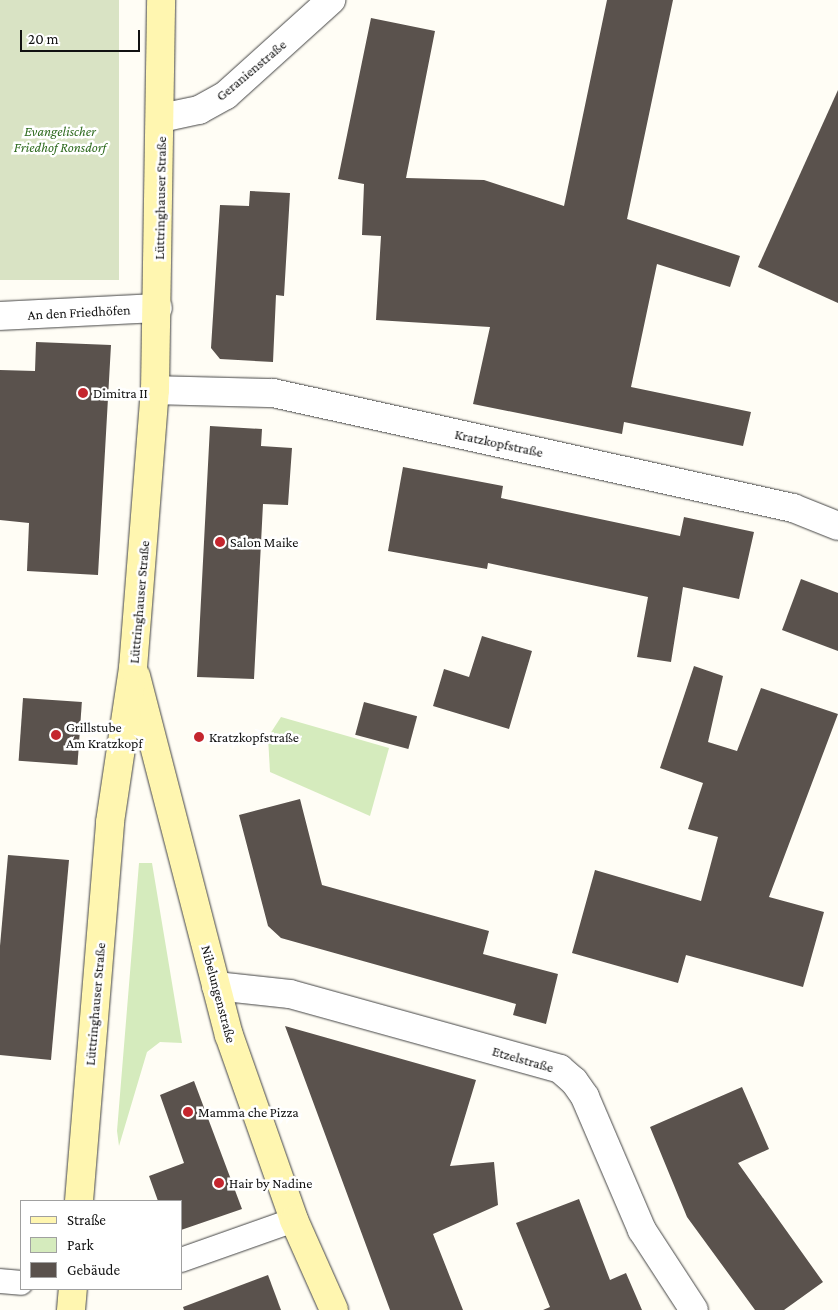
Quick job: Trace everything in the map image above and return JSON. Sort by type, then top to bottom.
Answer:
[{"type":"main road","name":"Lüttringhauser Straße","points":[[79,1200],[110,822],[133,668],[155,390],[161,118],[160,0]]},
{"type":"main road","name":"Nibelungenstraße","points":[[133,668],[216,986],[244,1083],[294,1220],[334,1310]]},
{"type":"main road","points":[[71,1310],[73,1290]]},
{"type":"street","name":"Geranienstraße","points":[[161,118],[199,110],[226,95],[331,0]]},
{"type":"street","name":"An den Friedhöfen","points":[[0,316],[158,308]]},
{"type":"street","name":"Kratzkopfstraße","points":[[155,390],[273,393],[794,508],[838,526]]},
{"type":"street","name":"Etzelstraße","points":[[216,986],[290,994],[560,1070],[574,1081],[585,1097],[642,1230],[694,1310]]},
{"type":"lane","points":[[182,1260],[294,1220]]},
{"type":"lane","points":[[0,1280],[20,1282]]},
{"type":"green space","name":"Evangelischer Friedhof Ronsdorf","points":[[0,0],[119,0],[119,280],[0,280]]},
{"type":"green space","points":[[281,717],[389,748],[370,816],[270,772],[268,737]]},
{"type":"green space","points":[[139,863],[152,863],[182,1043],[160,1042],[147,1052],[119,1146],[117,1131]]},
{"type":"building","points":[[607,0],[673,0],[627,219],[740,256],[730,287],[657,264],[631,387],[751,412],[743,446],[624,422],[622,434],[473,404],[490,327],[376,320],[381,236],[362,235],[364,184],[338,179],[371,18],[435,31],[406,178],[484,180],[564,206]]},
{"type":"building","points":[[838,90],[838,303],[758,267]]},
{"type":"building","points":[[250,191],[290,193],[284,296],[276,295],[273,362],[220,359],[211,348],[220,205],[249,206]]},
{"type":"building","points":[[36,342],[111,345],[98,575],[27,571],[29,523],[0,520],[0,370],[35,371]]},
{"type":"building","points":[[210,426],[262,429],[261,446],[292,448],[288,505],[263,504],[254,679],[197,677]]},
{"type":"building","points":[[403,467],[503,486],[501,498],[680,536],[684,517],[754,532],[739,599],[683,587],[671,662],[637,657],[648,597],[488,563],[487,569],[388,551]]},
{"type":"building","points":[[801,579],[838,593],[838,651],[782,630]]},
{"type":"building","points":[[482,636],[532,651],[509,729],[433,706],[444,669],[469,677]]},
{"type":"building","points":[[694,666],[723,676],[708,742],[737,751],[761,688],[838,714],[769,897],[824,912],[803,987],[686,955],[678,983],[572,953],[595,870],[701,901],[718,837],[688,829],[703,783],[660,768]]},
{"type":"building","points":[[23,698],[82,702],[77,765],[19,761]]},
{"type":"building","points":[[364,702],[417,716],[408,749],[355,735]]},
{"type":"building","points":[[300,799],[322,885],[489,931],[483,954],[558,974],[546,1024],[513,1015],[516,1004],[281,938],[268,926],[239,815]]},
{"type":"building","points":[[8,855],[69,860],[51,1060],[0,1055],[0,946]]},
{"type":"building","points":[[285,1026],[476,1080],[450,1166],[494,1162],[498,1205],[433,1234],[463,1310],[390,1310]]},
{"type":"building","points":[[194,1081],[242,1209],[182,1230],[182,1200],[158,1200],[149,1176],[184,1163],[160,1095]]},
{"type":"building","points":[[742,1087],[769,1149],[738,1163],[823,1282],[784,1310],[755,1310],[687,1217],[650,1127]]},
{"type":"building","points":[[579,1199],[610,1280],[626,1273],[642,1310],[543,1310],[550,1307],[516,1223]]},
{"type":"building","points":[[268,1275],[281,1310],[184,1310],[183,1307]]},
{"type":"place","name":"Dimitra II","points":[[83,393]]},
{"type":"place","name":"Salon Maike","points":[[220,542]]},
{"type":"place","name":"Grillstube Am Kratzkopf","points":[[56,735]]},
{"type":"place","name":"Kratzkopfstraße","points":[[199,737]]},
{"type":"place","name":"Mamma che Pizza","points":[[188,1112]]},
{"type":"place","name":"Hair by Nadine","points":[[219,1183]]}]
